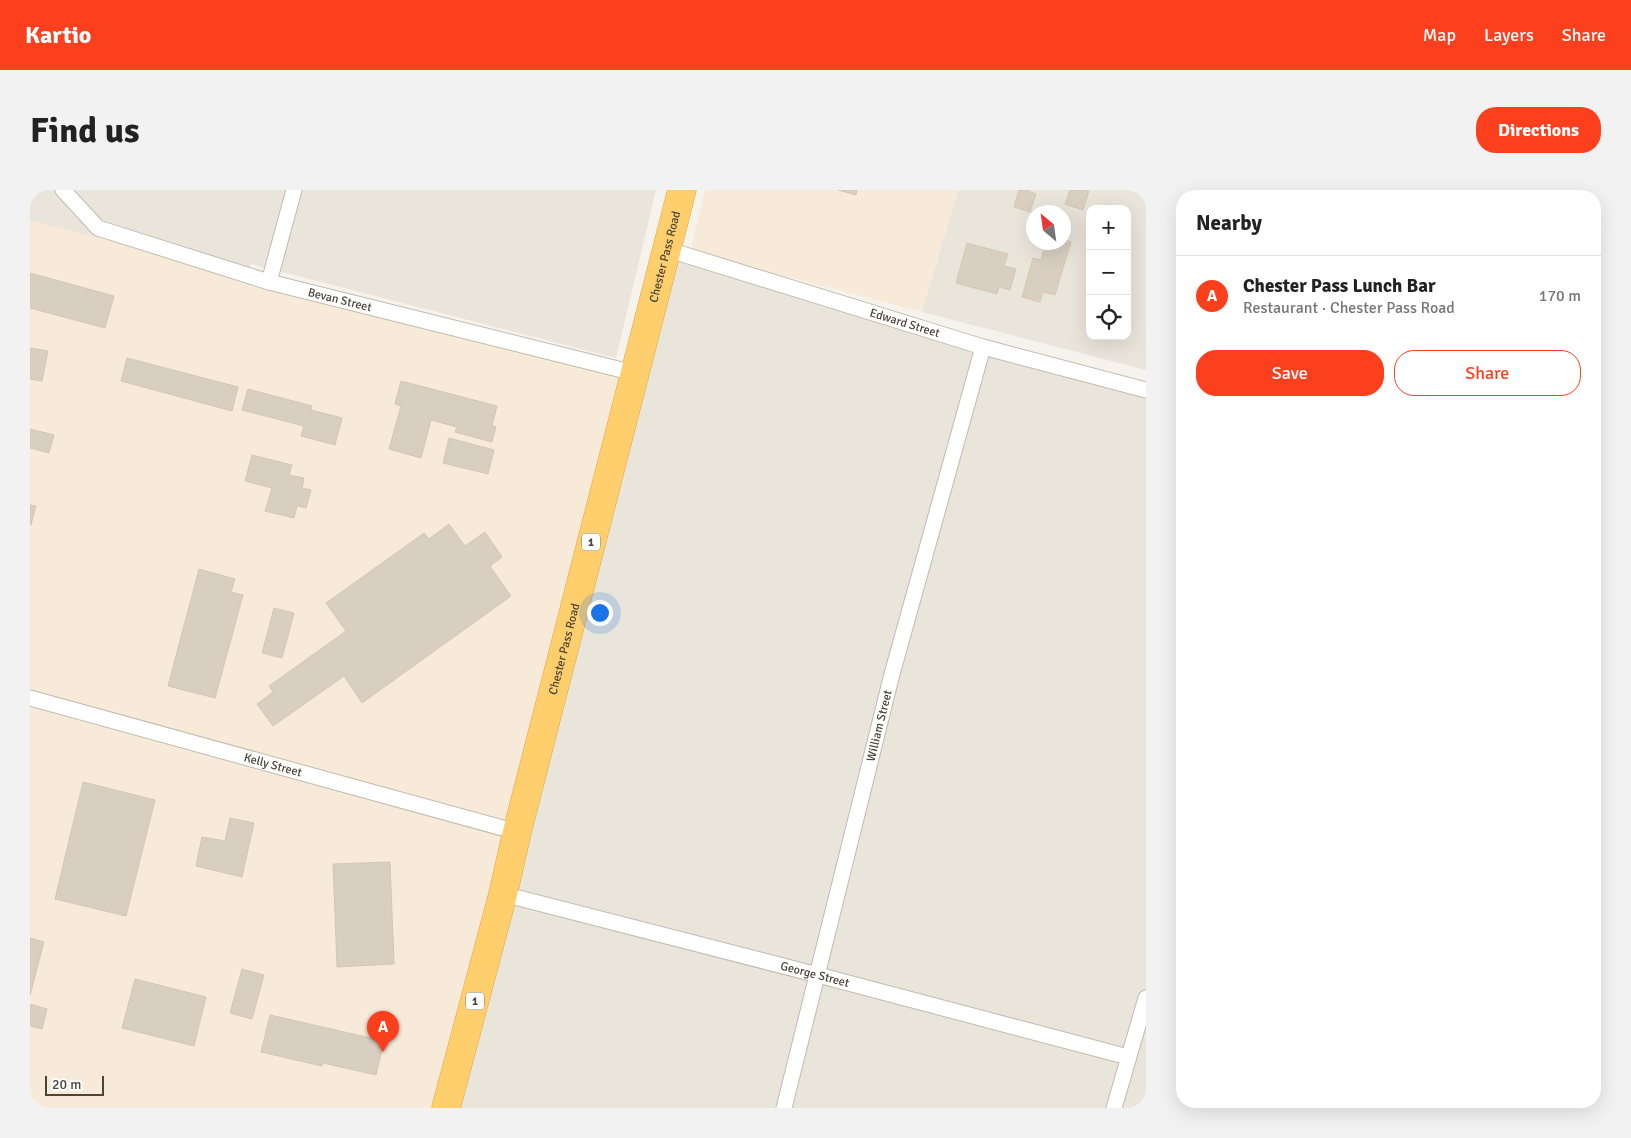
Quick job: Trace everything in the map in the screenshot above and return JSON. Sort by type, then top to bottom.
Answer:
[{"type":"highway","name":"Chester Pass Road","points":[[446,1108],[503,894],[517,832],[682,190]]},
{"type":"street","name":"Bevan Street","points":[[63,190],[98,228],[269,282],[634,373]]},
{"type":"street","points":[[269,282],[294,190]]},
{"type":"street","name":"Edward Street","points":[[666,249],[983,347],[1146,390]]},
{"type":"street","name":"William Street","points":[[784,1108],[892,674],[983,347]]},
{"type":"street","name":"Kelly Street","points":[[30,698],[517,832]]},
{"type":"street","name":"George Street","points":[[503,894],[1128,1057]]},
{"type":"street","points":[[1114,1108],[1146,998]]},
{"type":"shaded area","points":[[30,190],[656,190],[616,358],[251,264],[247,281],[30,223]]},
{"type":"shaded area","points":[[705,190],[958,190],[922,312],[690,251]]},
{"type":"shaded area","points":[[958,190],[1128,190],[1146,195],[1146,370],[922,312]]},
{"type":"shaded area","points":[[30,220],[634,373],[433,1108],[30,1108]]},
{"type":"shaded area","points":[[666,249],[1146,393],[1146,1108],[433,1108]]},
{"type":"building","points":[[838,190],[857,190],[856,195]]},
{"type":"building","points":[[1019,190],[1026,190],[1036,194],[1032,205],[1026,205],[1026,211],[1014,207]]},
{"type":"building","points":[[1070,190],[1089,191],[1083,210],[1065,204]]},
{"type":"building","points":[[967,243],[1008,254],[1004,266],[1016,269],[1010,290],[999,287],[997,294],[956,283]]},
{"type":"building","points":[[1044,250],[1069,250],[1055,295],[1043,292],[1040,302],[1022,297],[1033,258],[1041,260]]},
{"type":"building","points":[[30,273],[114,296],[105,328],[30,308]]},
{"type":"building","points":[[30,348],[48,351],[42,381],[30,379]]},
{"type":"building","points":[[127,358],[238,387],[232,411],[121,381]]},
{"type":"building","points":[[401,381],[497,406],[492,426],[496,427],[492,442],[455,432],[457,427],[431,420],[421,458],[389,449],[401,406],[395,404]]},
{"type":"building","points":[[248,389],[312,406],[311,410],[342,418],[335,445],[301,436],[304,426],[242,410]]},
{"type":"building","points":[[30,429],[54,435],[49,453],[30,448]]},
{"type":"building","points":[[449,438],[494,450],[488,474],[443,463]]},
{"type":"building","points":[[252,455],[292,465],[289,475],[304,478],[302,488],[311,490],[306,508],[297,506],[294,518],[265,511],[272,488],[245,481]]},
{"type":"building","points":[[30,505],[36,506],[31,525],[30,524]]},
{"type":"building","points":[[449,524],[465,546],[485,532],[502,557],[490,566],[511,596],[362,703],[344,676],[273,726],[257,704],[273,692],[269,686],[346,631],[326,603],[424,533],[429,539]]},
{"type":"building","points":[[199,569],[235,579],[231,592],[243,595],[215,698],[168,686]]},
{"type":"building","points":[[274,608],[294,613],[282,658],[262,653]]},
{"type":"building","points":[[83,782],[155,800],[126,916],[55,899]]},
{"type":"building","points":[[230,818],[254,823],[242,877],[196,866],[202,837],[225,841]]},
{"type":"building","points":[[390,862],[394,964],[337,967],[333,864]]},
{"type":"building","points":[[30,938],[44,942],[30,995]]},
{"type":"building","points":[[242,969],[264,975],[252,1019],[230,1013]]},
{"type":"building","points":[[135,979],[206,997],[194,1046],[122,1028]]},
{"type":"building","points":[[30,1004],[47,1009],[42,1029],[30,1026]]},
{"type":"building","points":[[270,1015],[384,1041],[376,1075],[323,1063],[322,1066],[261,1052]]},
{"type":"place","name":"Chester Pass Lunch Bar","points":[[383,1052]]}]
